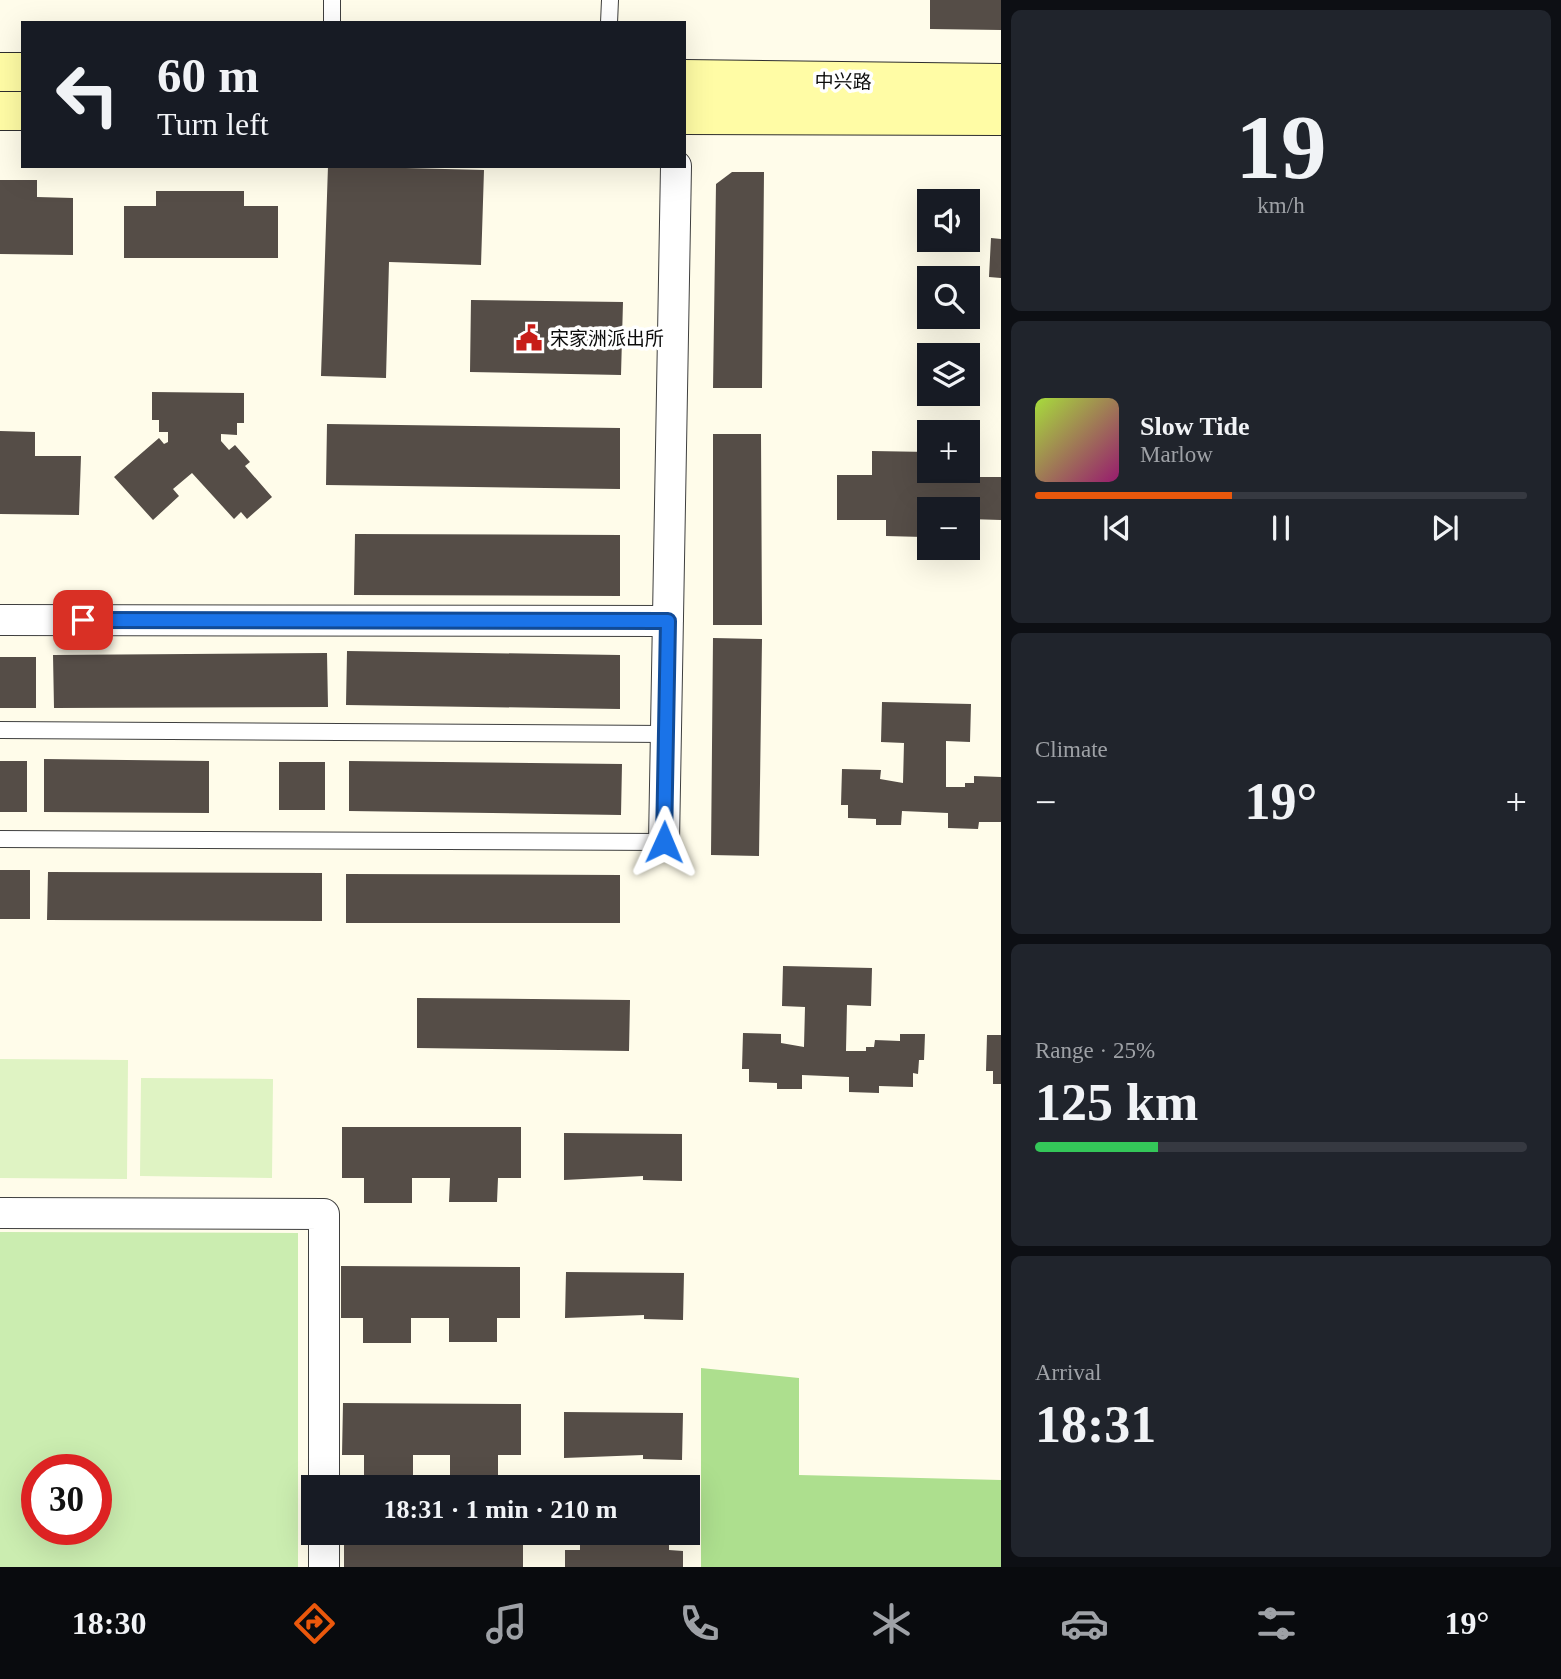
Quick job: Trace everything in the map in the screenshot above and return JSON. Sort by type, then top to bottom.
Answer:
[{"type":"street","points":[[0,72],[21,72]]},
{"type":"street","name":"中兴路","points":[[686,79],[1001,83]]},
{"type":"street","points":[[0,111],[21,111]]},
{"type":"street","name":"中兴路","points":[[686,115],[1001,116]]},
{"type":"street","points":[[664,842],[676,168]]},
{"type":"street","points":[[0,620],[668,621]]},
{"type":"street","points":[[0,1213],[324,1213],[324,1475]]},
{"type":"street","points":[[324,1545],[324,1567]]},
{"type":"lane","points":[[332,0],[332,21]]},
{"type":"lane","points":[[609,21],[610,0]]},
{"type":"lane","points":[[0,730],[666,734]]},
{"type":"lane","points":[[0,839],[664,842]]},
{"type":"green space","points":[[0,1059],[128,1060],[127,1179],[0,1178]]},
{"type":"green space","points":[[141,1078],[273,1079],[272,1178],[140,1176]]},
{"type":"green space","points":[[0,1232],[298,1233],[298,1567],[0,1567]]},
{"type":"green space","points":[[701,1368],[799,1378],[799,1475],[1001,1480],[1001,1567],[701,1567]]},
{"type":"building","points":[[930,0],[1001,0],[1001,30],[930,29]]},
{"type":"building","points":[[328,168],[484,170],[481,265],[389,262],[386,378],[321,376]]},
{"type":"building","points":[[732,172],[764,172],[762,388],[713,388],[716,184]]},
{"type":"building","points":[[0,180],[37,180],[37,197],[73,198],[73,255],[0,254]]},
{"type":"building","points":[[156,191],[244,191],[244,206],[278,206],[278,258],[124,258],[124,206],[156,206]]},
{"type":"building","points":[[991,238],[1001,239],[1001,278],[989,277]]},
{"type":"building","points":[[471,300],[623,302],[621,375],[470,372]]},
{"type":"building","points":[[152,392],[244,393],[244,423],[237,423],[237,435],[221,434],[221,441],[229,450],[235,445],[250,462],[245,466],[272,497],[247,519],[241,512],[234,519],[192,473],[173,489],[179,496],[153,520],[114,477],[159,438],[164,444],[168,442],[168,432],[159,432],[159,420],[152,420]]},
{"type":"building","points":[[327,424],[620,428],[620,489],[326,485]]},
{"type":"building","points":[[0,431],[35,432],[35,456],[81,456],[79,515],[0,514]]},
{"type":"building","points":[[713,434],[761,434],[762,625],[713,625]]},
{"type":"building","points":[[872,451],[917,452],[917,483],[980,483],[980,477],[1001,477],[1001,520],[980,519],[980,497],[917,497],[917,537],[886,536],[886,520],[837,520],[837,475],[872,475]]},
{"type":"building","points":[[355,534],[620,535],[620,596],[354,595]]},
{"type":"building","points":[[713,638],[762,639],[759,856],[711,855]]},
{"type":"building","points":[[347,651],[620,655],[620,709],[346,705]]},
{"type":"building","points":[[327,653],[328,707],[54,708],[53,655]]},
{"type":"building","points":[[0,657],[36,657],[36,708],[0,708]]},
{"type":"building","points":[[882,702],[971,704],[970,742],[946,741],[946,787],[965,787],[965,783],[974,783],[974,776],[1001,777],[1001,822],[979,822],[978,829],[948,828],[948,813],[902,811],[901,825],[876,825],[876,819],[848,818],[848,805],[841,805],[842,769],[881,770],[880,779],[903,783],[904,743],[881,742]]},
{"type":"building","points":[[44,759],[209,761],[209,813],[44,812]]},
{"type":"building","points":[[0,761],[27,761],[27,812],[0,812]]},
{"type":"building","points":[[349,761],[622,764],[621,815],[349,811]]},
{"type":"building","points":[[279,762],[325,762],[325,810],[279,810]]},
{"type":"building","points":[[0,870],[30,870],[30,919],[0,919]]},
{"type":"building","points":[[48,872],[322,873],[322,921],[47,920]]},
{"type":"building","points":[[346,874],[620,875],[620,923],[346,923]]},
{"type":"building","points":[[783,966],[872,968],[871,1006],[847,1005],[846,1051],[866,1051],[866,1047],[874,1047],[875,1040],[900,1041],[900,1034],[925,1034],[924,1060],[919,1060],[918,1074],[913,1073],[913,1087],[879,1086],[879,1093],[849,1092],[849,1077],[802,1075],[802,1089],[777,1089],[777,1083],[749,1082],[749,1069],[742,1069],[743,1033],[781,1034],[781,1043],[804,1047],[805,1007],[782,1006]]},
{"type":"building","points":[[417,998],[630,1000],[629,1051],[417,1048]]},
{"type":"building","points":[[987,1035],[1001,1035],[1001,1084],[993,1084],[993,1071],[986,1071]]},
{"type":"building","points":[[342,1127],[521,1127],[521,1178],[498,1178],[497,1202],[449,1202],[450,1178],[412,1178],[412,1203],[364,1203],[364,1178],[342,1178]]},
{"type":"building","points":[[564,1133],[682,1134],[682,1181],[643,1180],[643,1176],[564,1180]]},
{"type":"building","points":[[341,1266],[520,1267],[520,1318],[497,1318],[497,1342],[449,1342],[449,1318],[411,1318],[411,1343],[363,1343],[363,1318],[341,1318]]},
{"type":"building","points":[[566,1272],[684,1273],[683,1320],[644,1319],[644,1315],[565,1318]]},
{"type":"building","points":[[343,1403],[521,1404],[521,1455],[498,1455],[498,1475],[450,1475],[450,1455],[413,1455],[413,1475],[364,1475],[364,1455],[342,1455]]},
{"type":"building","points":[[564,1412],[683,1413],[682,1460],[643,1459],[643,1455],[564,1458]]},
{"type":"building","points":[[344,1545],[523,1545],[523,1567],[344,1567]]},
{"type":"building","points":[[580,1545],[669,1545],[669,1550],[683,1551],[683,1567],[565,1567],[565,1550],[580,1550]]},
{"type":"place","name":"宋家洲派出所","points":[[529,338]]},
{"type":"route","points":[[83,620],[668,621],[664,842]]}]
